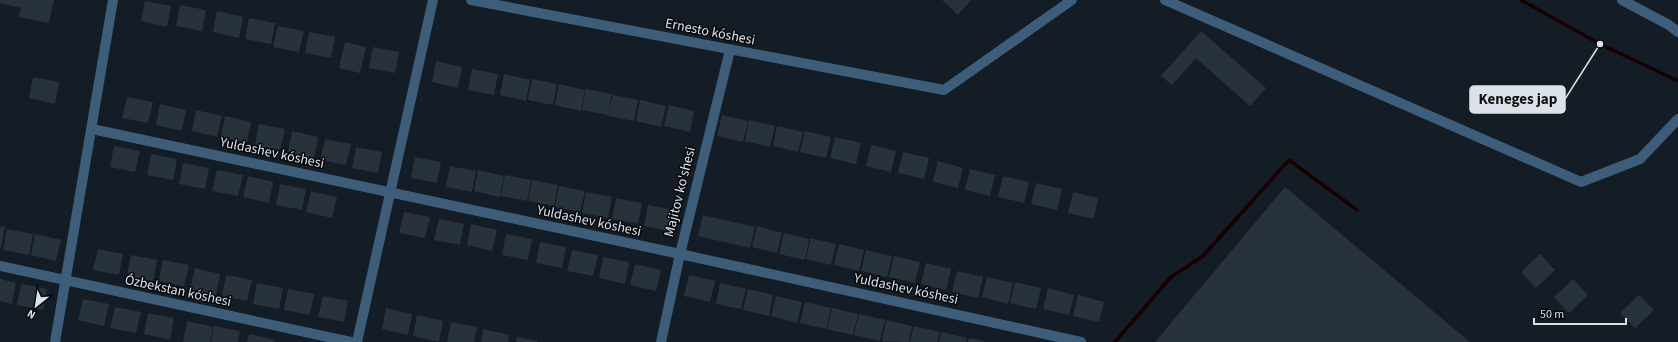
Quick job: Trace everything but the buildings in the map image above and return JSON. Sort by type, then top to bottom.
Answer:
[{"type":"street","points":[[55,342],[67,281],[113,0]]},
{"type":"street","points":[[357,342],[433,0]]},
{"type":"street","name":"Ernesto kóshesi","points":[[471,0],[944,90],[1072,0]]},
{"type":"street","points":[[1165,0],[1581,182],[1640,159],[1678,119]]},
{"type":"street","points":[[1622,0],[1669,25],[1678,32]]},
{"type":"street","name":"Majitov ko'shesi","points":[[661,342],[680,254],[730,50]]},
{"type":"street","name":"Yuldashev kóshesi","points":[[92,130],[680,254],[1081,342]]},
{"type":"street","name":"Ózbekstan kóshesi","points":[[0,266],[351,342]]},
{"type":"waterway","points":[[1521,0],[1600,44],[1678,81]]},
{"type":"waterway","points":[[1115,342],[1171,277],[1203,256],[1289,160],[1357,210]]},
{"type":"place","name":"Keneges jap","points":[[1600,44]]}]
